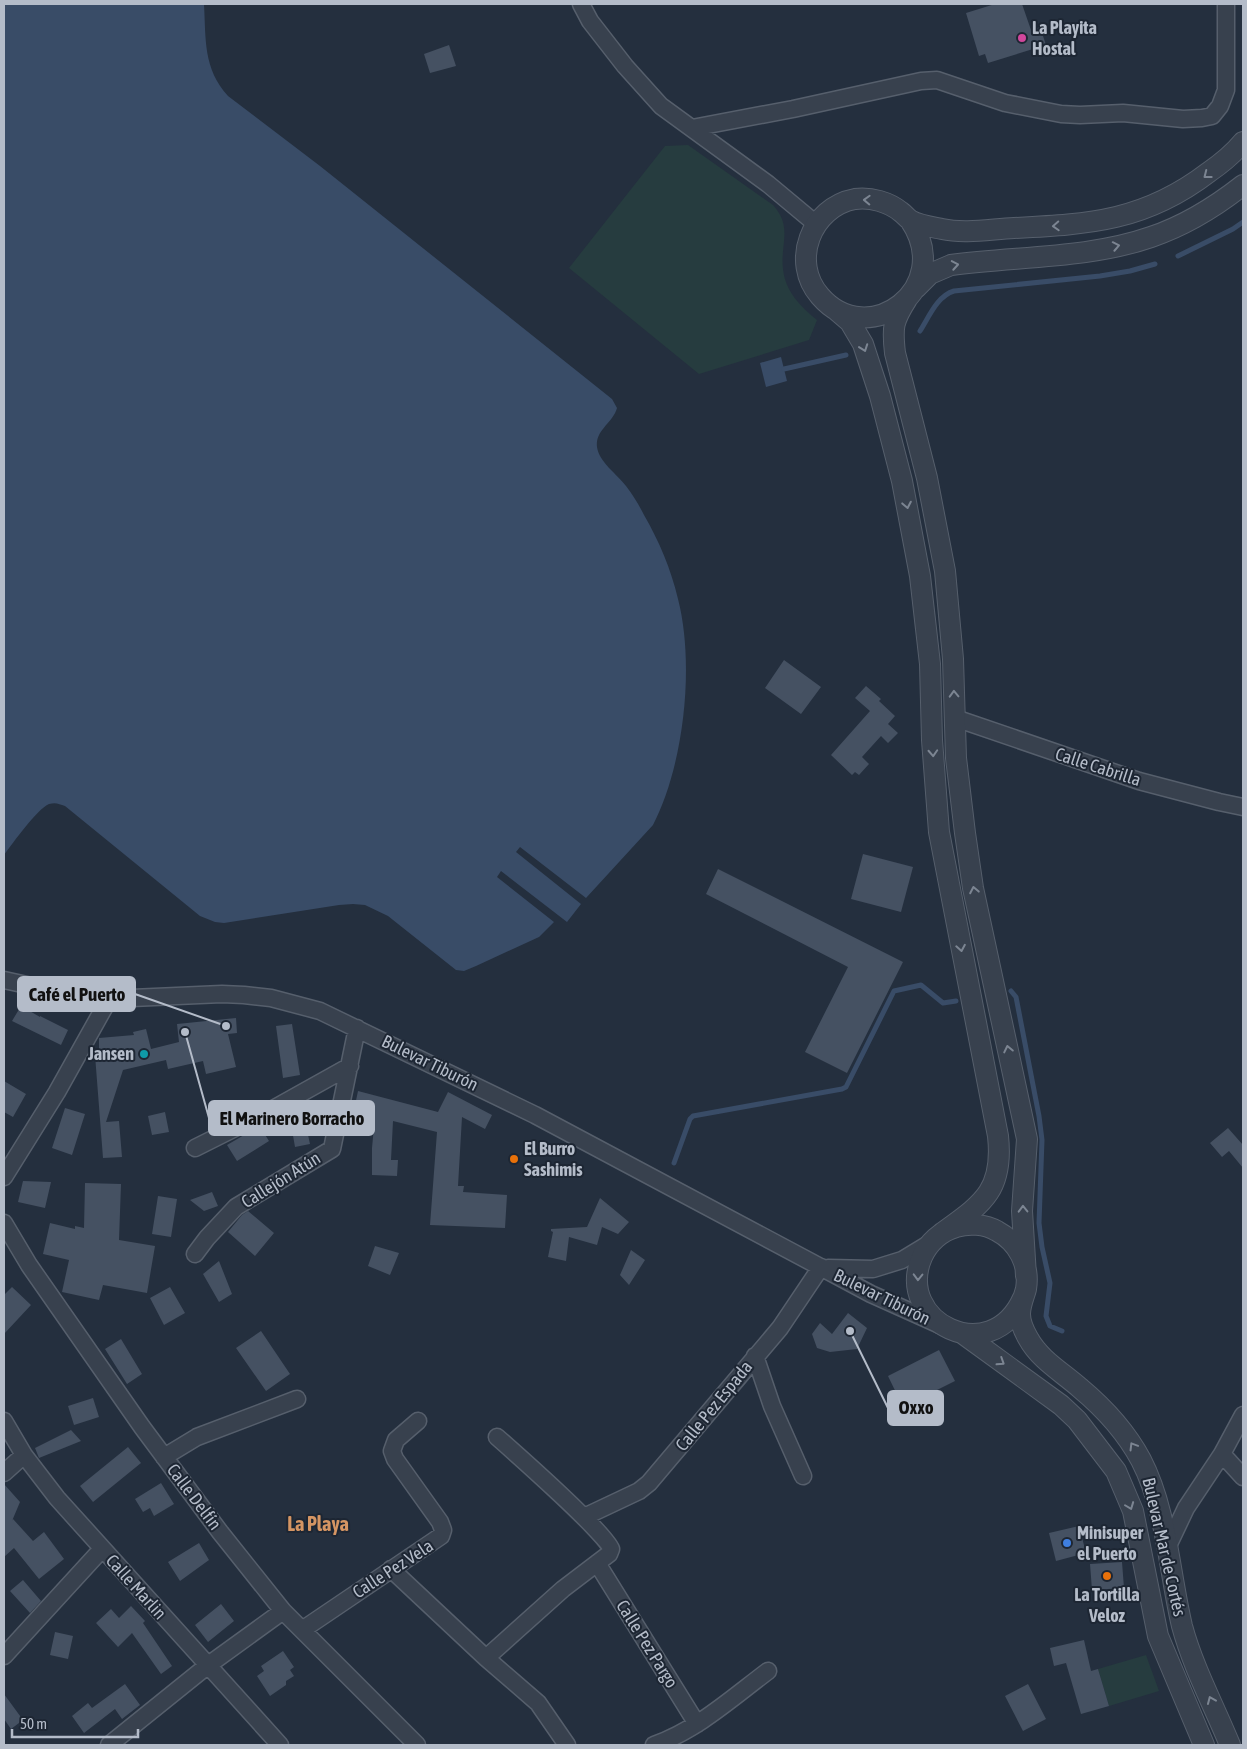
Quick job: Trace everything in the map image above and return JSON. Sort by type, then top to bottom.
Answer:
[{"type":"street","points":[[581,4],[590,21],[625,66],[661,106],[768,184],[816,224]]},
{"type":"street","points":[[692,128],[922,81],[937,80],[1005,103],[1061,114],[1123,113],[1183,119],[1212,116],[1220,106],[1226,90],[1226,4]]},
{"type":"street","points":[[910,220],[931,227],[953,231],[1072,225],[1120,217],[1160,204],[1193,186],[1222,164],[1243,142]]},
{"type":"street","points":[[836,310],[857,316],[879,315],[899,306],[930,274],[951,265],[1098,250],[1149,238],[1168,231],[1210,208],[1243,185]]},
{"type":"street","points":[[856,199],[868,199],[885,203],[901,211],[910,220],[921,241],[923,266],[920,278],[896,316],[893,333],[895,354],[927,478],[945,571],[953,659],[957,767],[965,833],[974,888],[1027,1139],[1022,1211],[1026,1276],[1023,1298],[1010,1319],[997,1328],[982,1334],[962,1333],[942,1326],[927,1311],[918,1291],[918,1269],[926,1249],[937,1237],[973,1210],[990,1192],[999,1166],[998,1136],[939,832],[932,740],[930,664],[920,576],[902,481],[880,396],[863,344],[850,322],[819,296],[807,271],[806,254],[816,224],[833,208],[856,199]]},
{"type":"street","name":"Calle Cabrilla","points":[[955,718],[1139,781],[1219,802],[1243,806]]},
{"type":"street","name":"Bulevar Tiburón","points":[[4,980],[77,996],[109,999],[222,994],[270,998],[320,1011],[534,1115],[871,1294],[942,1326]]},
{"type":"street","points":[[4,1176],[57,1092],[109,999]]},
{"type":"street","name":"Callejón Atún","points":[[195,1254],[236,1207],[332,1149],[357,1028]]},
{"type":"street","points":[[195,1148],[274,1109],[350,1066]]},
{"type":"street","name":"Calle Delfín","points":[[4,1223],[29,1265],[164,1457],[283,1611],[417,1745]]},
{"type":"street","points":[[937,1237],[949,1229],[966,1224],[984,1226],[1000,1232],[1018,1250],[1025,1267],[1026,1276]]},
{"type":"street","name":"Bulevar Tiburón","points":[[821,1267],[852,1270],[873,1269],[911,1255],[937,1237]]},
{"type":"street","name":"Calle Pez Espada","points":[[584,1517],[639,1491],[649,1483],[780,1328],[821,1267]]},
{"type":"street","name":"Bulevar Mar de Cortés","points":[[1023,1298],[1020,1317],[1024,1330],[1033,1346],[1045,1360],[1099,1405],[1130,1440],[1142,1462],[1151,1485],[1167,1548],[1183,1628],[1230,1745]]},
{"type":"street","name":"Bulevar Mar de Cortés","points":[[962,1333],[1066,1410],[1082,1425],[1116,1471],[1132,1511],[1158,1636],[1204,1745]]},
{"type":"street","points":[[755,1356],[772,1406],[804,1476]]},
{"type":"street","points":[[164,1457],[197,1437],[297,1399]]},
{"type":"street","points":[[1167,1548],[1186,1508],[1222,1454],[1243,1414]]},
{"type":"street","name":"Calle Marlin","points":[[4,1421],[24,1455],[57,1498],[280,1745]]},
{"type":"street","name":"Calle Pez Vela","points":[[302,1630],[441,1536],[443,1530],[440,1522],[395,1459],[392,1451],[396,1440],[418,1421]]},
{"type":"street","name":"Calle Pez Pargo","points":[[497,1437],[584,1517],[609,1543],[610,1549],[603,1558],[697,1724]]},
{"type":"street","points":[[1222,1454],[1243,1477]]},
{"type":"street","points":[[4,1473],[24,1455]]},
{"type":"street","points":[[4,1656],[102,1549]]},
{"type":"street","points":[[486,1658],[563,1589],[603,1558]]},
{"type":"street","points":[[391,1569],[486,1658],[538,1703],[568,1745]]},
{"type":"street","points":[[109,1745],[207,1666],[283,1611]]},
{"type":"street","points":[[654,1745],[672,1742],[768,1671]]},
{"type":"green space","points":[[688,145],[773,205],[779,213],[784,228],[784,277],[795,298],[817,320],[809,340],[699,374],[569,268],[665,146]]},
{"type":"green space","points":[[1146,1655],[1159,1691],[1109,1706],[1098,1669]]},
{"type":"water","points":[[4,4],[204,4],[207,53],[214,75],[228,96],[320,166],[612,399],[617,408],[612,418],[601,431],[597,441],[598,452],[638,504],[660,545],[672,577],[683,625],[686,654],[684,714],[672,774],[664,801],[653,825],[586,898],[520,847],[516,852],[581,904],[567,922],[501,871],[497,877],[554,922],[539,937],[464,971],[456,970],[388,916],[365,905],[339,905],[224,923],[215,922],[200,916],[65,806],[54,803],[49,804],[38,812],[4,855]]},
{"type":"water","points":[[781,357],[787,381],[766,387],[760,363]]},
{"type":"building","name":"La Playita Hostal","points":[[995,4],[1022,4],[1031,30],[1040,27],[1046,45],[988,63],[985,54],[979,56],[966,13]]},
{"type":"building","points":[[449,45],[456,66],[430,73],[424,54]]},
{"type":"building","points":[[784,660],[821,687],[801,714],[765,688]]},
{"type":"building","points":[[866,686],[881,699],[879,701],[895,716],[888,724],[898,733],[888,743],[881,736],[862,757],[869,764],[859,775],[855,772],[852,775],[831,755],[870,711],[855,698]]},
{"type":"building","points":[[863,854],[913,867],[901,912],[851,899]]},
{"type":"building","points":[[718,869],[903,962],[847,1073],[805,1052],[848,967],[706,894]]},
{"type":"building","points":[[21,1006],[68,1030],[61,1045],[12,1021]]},
{"type":"building","points":[[236,1018],[237,1033],[228,1034],[236,1067],[206,1074],[203,1061],[168,1069],[166,1060],[123,1070],[106,1122],[119,1121],[122,1157],[103,1158],[95,1055],[99,1054],[99,1038],[134,1035],[133,1032],[146,1029],[151,1049],[179,1042],[177,1024]]},
{"type":"building","points":[[292,1024],[300,1075],[283,1078],[276,1026]]},
{"type":"building","points":[[4,1081],[26,1094],[13,1117],[4,1112]]},
{"type":"building","points":[[358,1091],[438,1112],[448,1092],[492,1115],[485,1129],[462,1117],[458,1186],[464,1186],[463,1192],[507,1195],[505,1228],[430,1225],[437,1132],[393,1121],[391,1160],[398,1160],[397,1176],[372,1175],[375,1116],[354,1110]]},
{"type":"building","points":[[65,1108],[85,1114],[72,1155],[52,1148]]},
{"type":"building","points":[[165,1112],[169,1132],[152,1135],[148,1116]]},
{"type":"building","points":[[305,1121],[310,1144],[295,1147],[291,1124]]},
{"type":"building","points":[[1228,1128],[1243,1145],[1243,1168],[1229,1151],[1222,1157],[1210,1143]]},
{"type":"building","points":[[262,1130],[269,1141],[237,1161],[227,1145],[251,1131],[253,1135]]},
{"type":"building","points":[[23,1181],[51,1182],[45,1208],[18,1202]]},
{"type":"building","points":[[85,1183],[121,1184],[119,1240],[155,1246],[147,1293],[103,1285],[99,1300],[62,1292],[69,1260],[43,1254],[50,1223],[75,1229],[75,1226],[84,1228]]},
{"type":"building","points":[[212,1192],[218,1206],[204,1211],[190,1200]]},
{"type":"building","points":[[158,1196],[177,1199],[171,1237],[152,1234]]},
{"type":"building","points":[[600,1198],[629,1222],[618,1234],[602,1227],[597,1245],[569,1237],[566,1261],[548,1257],[553,1232],[551,1229],[587,1227]]},
{"type":"building","points":[[248,1211],[274,1233],[255,1256],[228,1232],[242,1215]]},
{"type":"building","points":[[375,1246],[399,1253],[390,1275],[368,1266]]},
{"type":"building","points":[[631,1250],[645,1260],[629,1285],[620,1275]]},
{"type":"building","points":[[219,1261],[232,1294],[219,1302],[203,1274]]},
{"type":"building","points":[[12,1287],[31,1305],[4,1334],[4,1295]]},
{"type":"building","points":[[170,1287],[185,1313],[164,1325],[150,1298]]},
{"type":"building","points":[[848,1313],[867,1328],[857,1349],[830,1352],[817,1348],[812,1334],[820,1323],[832,1334]]},
{"type":"building","points":[[261,1331],[290,1374],[266,1391],[236,1348]]},
{"type":"building","points":[[121,1339],[142,1374],[127,1384],[105,1349]]},
{"type":"building","points":[[939,1350],[955,1381],[903,1407],[888,1376]]},
{"type":"building","points":[[93,1398],[99,1417],[74,1425],[68,1406]]},
{"type":"building","points":[[71,1430],[81,1441],[39,1458],[35,1448]]},
{"type":"building","points":[[128,1447],[141,1463],[93,1502],[80,1486]]},
{"type":"building","points":[[161,1483],[174,1504],[154,1516],[150,1508],[143,1512],[135,1499]]},
{"type":"building","points":[[4,1484],[20,1502],[12,1521],[13,1519],[33,1541],[44,1532],[64,1559],[39,1579],[14,1548],[4,1557]]},
{"type":"building","name":"Minisuper el Puerto","points":[[1079,1526],[1086,1553],[1056,1561],[1049,1533]]},
{"type":"building","points":[[199,1543],[209,1560],[180,1581],[168,1562]]},
{"type":"building","name":"La Tortilla Veloz","points":[[1122,1562],[1124,1588],[1092,1590],[1090,1564]]},
{"type":"building","points":[[23,1580],[41,1601],[30,1613],[10,1591]]},
{"type":"building","points":[[221,1604],[234,1621],[208,1642],[195,1625]]},
{"type":"building","points":[[131,1606],[145,1621],[143,1623],[172,1666],[161,1674],[132,1633],[118,1647],[96,1623],[111,1609],[119,1618]]},
{"type":"building","points":[[55,1632],[73,1636],[68,1659],[50,1655]]},
{"type":"building","points":[[1084,1640],[1091,1671],[1098,1669],[1109,1706],[1081,1714],[1066,1663],[1054,1666],[1050,1648]]},
{"type":"building","points":[[283,1651],[294,1667],[290,1670],[294,1676],[286,1681],[286,1685],[270,1696],[257,1676],[264,1671],[261,1666]]},
{"type":"building","points":[[125,1684],[140,1705],[122,1719],[115,1709],[84,1733],[72,1716],[88,1703],[92,1708]]},
{"type":"building","points":[[1028,1684],[1046,1719],[1023,1731],[1005,1696]]},
{"type":"building","points":[[4,1694],[23,1720],[11,1729],[4,1719]]},
{"type":"waterway","points":[[1178,256],[1233,229],[1243,222]]},
{"type":"waterway","points":[[920,331],[938,302],[954,291],[1100,276],[1130,271],[1155,264]]},
{"type":"waterway","points":[[784,369],[846,355]]},
{"type":"waterway","points":[[674,1163],[690,1119],[693,1116],[846,1087],[894,991],[921,985],[943,1003],[956,1001]]},
{"type":"waterway","points":[[1011,991],[1016,997],[1042,1140],[1039,1223],[1050,1283],[1046,1316],[1050,1326],[1062,1331]]},
{"type":"place","name":"La Playita Hostal","points":[[1022,38]]},
{"type":"place","name":"Café el Puerto","points":[[226,1026]]},
{"type":"place","name":"El Marinero Borracho","points":[[185,1032]]},
{"type":"place","name":"Jansen","points":[[144,1054]]},
{"type":"place","name":"El Burro Sashimis","points":[[514,1159]]},
{"type":"place","name":"Oxxo","points":[[850,1331]]},
{"type":"place","name":"Minisuper el Puerto","points":[[1067,1543]]},
{"type":"place","name":"La Tortilla Veloz","points":[[1107,1576]]},
{"type":"district","name":"La Playa","points":[[318,1524]]}]
